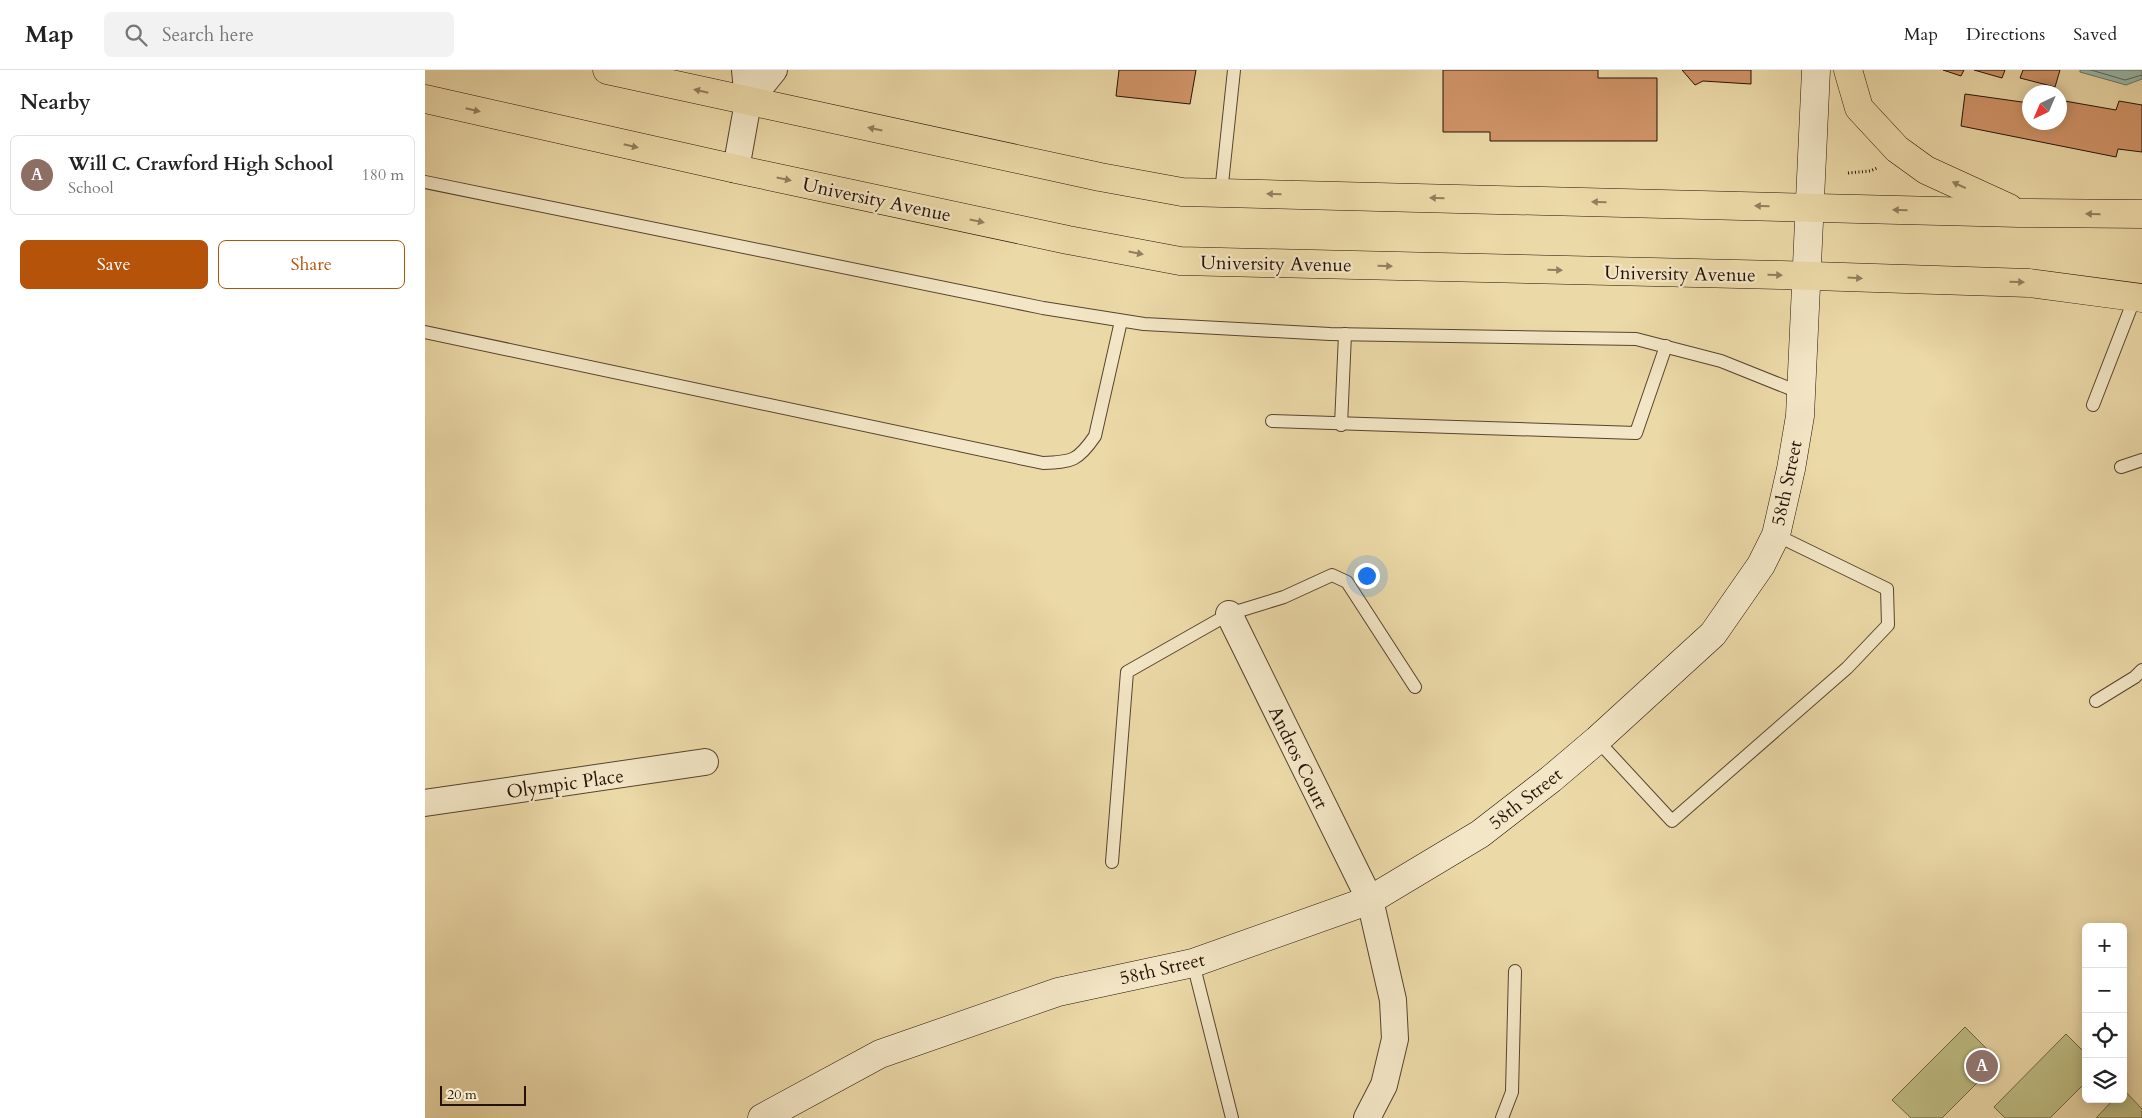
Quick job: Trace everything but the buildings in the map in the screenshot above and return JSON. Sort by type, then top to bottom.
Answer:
[{"type":"main road","points":[[607,70],[1100,177],[1182,192],[2019,213],[2142,214]]},
{"type":"main road","points":[[1848,70],[1859,108],[1897,149],[1926,170],[2019,213]]},
{"type":"main road","name":"University Avenue","points":[[425,99],[1058,238],[1180,261],[2029,283],[2139,297]]},
{"type":"street","points":[[734,168],[748,102],[745,70]]},
{"type":"street","points":[[748,102],[774,70]]},
{"type":"street","name":"58th Street","points":[[762,1118],[880,1054],[1058,992],[1193,963],[1370,900],[1479,834],[1551,779],[1597,740],[1713,634],[1761,565],[1776,535],[1791,469],[1800,416],[1816,70]]},
{"type":"street","name":"Andros Court","points":[[1229,614],[1370,900],[1393,1000],[1395,1039],[1384,1085],[1367,1118]]},
{"type":"street","name":"Olympic Place","points":[[425,803],[705,762]]},
{"type":"lane","points":[[1221,193],[1235,70]]},
{"type":"lane","points":[[425,182],[1023,305],[1121,321],[1144,324],[1345,334],[1636,339],[1721,361],[1801,393]]},
{"type":"lane","points":[[2093,405],[2139,297]]},
{"type":"lane","points":[[425,332],[1043,463],[1067,462],[1084,452],[1095,436],[1121,321]]},
{"type":"lane","points":[[1341,425],[1345,334]]},
{"type":"lane","points":[[1271,421],[1341,425],[1636,432],[1666,346]]},
{"type":"lane","points":[[2121,467],[2142,460]]},
{"type":"lane","points":[[1597,740],[1672,821],[1847,668],[1888,625],[1887,589],[1776,535]]},
{"type":"lane","points":[[1112,862],[1127,672],[1229,614],[1283,597],[1332,576],[1347,582],[1415,687]]},
{"type":"lane","points":[[2096,701],[2135,677],[2142,670]]},
{"type":"lane","points":[[1193,963],[1232,1118]]},
{"type":"lane","points":[[1502,1118],[1512,1092],[1515,971]]},
{"type":"path","points":[[1841,173],[1870,171],[1883,165]]},
{"type":"path","points":[[1848,173],[1848,180]]},
{"type":"shaded area","points":[[1965,1027],[1999,1061],[1942,1118],[1911,1118],[1892,1100]]},
{"type":"shaded area","points":[[2066,1034],[2082,1050],[2082,1086],[2050,1118],[2005,1118],[1994,1107]]},
{"type":"shaded area","points":[[2127,1093],[2142,1109],[2142,1118],[2096,1118],[2110,1103],[2127,1103]]},
{"type":"water","points":[[2080,70],[2142,70],[2142,79],[2126,85],[2080,72]]},
{"type":"place","name":"Will C. Crawford High School","points":[[1982,1066]]}]
